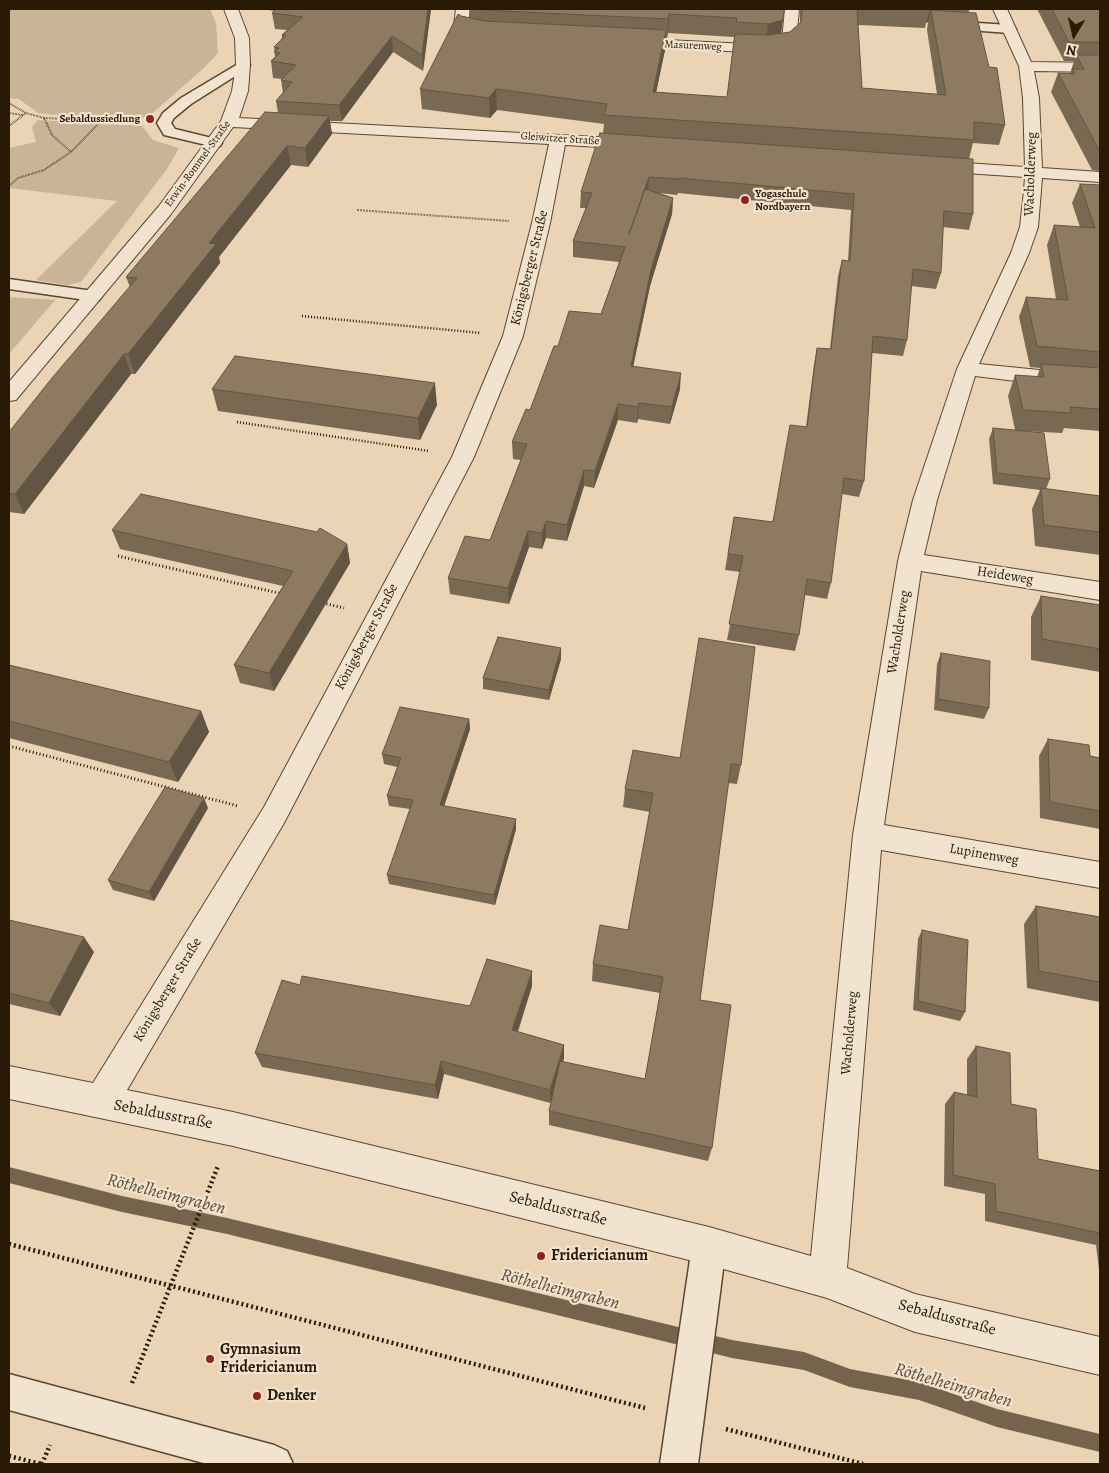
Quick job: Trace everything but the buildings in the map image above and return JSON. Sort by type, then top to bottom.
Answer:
[{"type":"street","name":"Erwin-Rommel-Straße","points":[[9,395],[165,210],[229,122],[237,100],[243,65],[242,38],[231,9]]},
{"type":"street","points":[[463,9],[461,25],[468,31],[506,36]]},
{"type":"street","name":"Masurenweg","points":[[612,41],[766,49],[782,47],[789,41],[792,9]]},
{"type":"street","name":"Wacholderweg","points":[[827,1279],[868,834],[910,561],[925,500],[968,369],[1020,254],[1029,227],[1033,191],[1034,145],[1032,108],[1026,66],[1000,9]]},
{"type":"street","points":[[1026,66],[1100,66]]},
{"type":"street","name":"Gleiwitzer Straße","points":[[229,122],[647,145]]},
{"type":"street","name":"Königsberger Straße","points":[[100,1103],[274,815],[463,456],[513,336],[541,223],[558,139]]},
{"type":"street","points":[[923,166],[1100,177]]},
{"type":"street","points":[[968,369],[1032,378],[1100,382]]},
{"type":"street","name":"Heideweg","points":[[910,561],[1100,591]]},
{"type":"street","name":"Lupinenweg","points":[[868,834],[1100,875]]},
{"type":"street","name":"Sebaldusstraße","points":[[9,1083],[233,1129],[709,1246],[827,1279],[915,1313],[1100,1356]]},
{"type":"lane","points":[[932,25],[1009,28]]},
{"type":"lane","points":[[215,143],[169,132],[164,123],[168,116],[186,101],[243,65]]},
{"type":"lane","points":[[9,284],[93,296]]},
{"type":"lane","points":[[679,1464],[709,1246]]},
{"type":"lane","points":[[9,1392],[274,1464]]},
{"type":"path","points":[[9,103],[25,114]]},
{"type":"path","points":[[9,113],[44,118],[100,122],[164,123]]},
{"type":"path","points":[[9,126],[25,114]]},
{"type":"path","points":[[44,118],[52,135],[71,152]]},
{"type":"path","points":[[9,186],[18,178],[44,170],[71,152],[100,122]]},
{"type":"path","points":[[357,210],[541,223]]},
{"type":"path","points":[[302,316],[513,336]]},
{"type":"path","points":[[237,422],[463,456]]},
{"type":"path","points":[[118,556],[292,596]]},
{"type":"path","points":[[321,602],[379,616]]},
{"type":"path","points":[[9,746],[274,815]]},
{"type":"path","points":[[117,1421],[218,1166]]},
{"type":"path","points":[[9,1244],[170,1286],[686,1408],[863,1464]]},
{"type":"path","points":[[9,1456],[41,1464]]},
{"type":"shaded area","points":[[9,9],[210,9],[216,23],[218,53],[204,68],[148,117],[114,121],[38,113],[19,99],[9,98]]},
{"type":"shaded area","points":[[38,120],[142,126],[153,140],[179,148],[167,169],[81,282],[68,285],[36,280],[117,201],[9,188],[9,148],[36,142],[32,127]]},
{"type":"shaded area","points":[[9,297],[55,300],[9,354]]},
{"type":"waterway","name":"Röthelheimgraben","points":[[9,1175],[122,1204],[227,1226],[732,1349],[804,1361],[850,1378],[919,1391],[997,1418],[1100,1443]]},
{"type":"place","name":"Sebaldussiedlung","points":[[150,119]]},
{"type":"place","name":"Yogaschule Nordbayern","points":[[745,200]]},
{"type":"place","name":"Fridericianum","points":[[541,1256]]},
{"type":"place","name":"Gymnasium Fridericianum","points":[[210,1359]]},
{"type":"place","name":"Denker","points":[[257,1396]]}]
